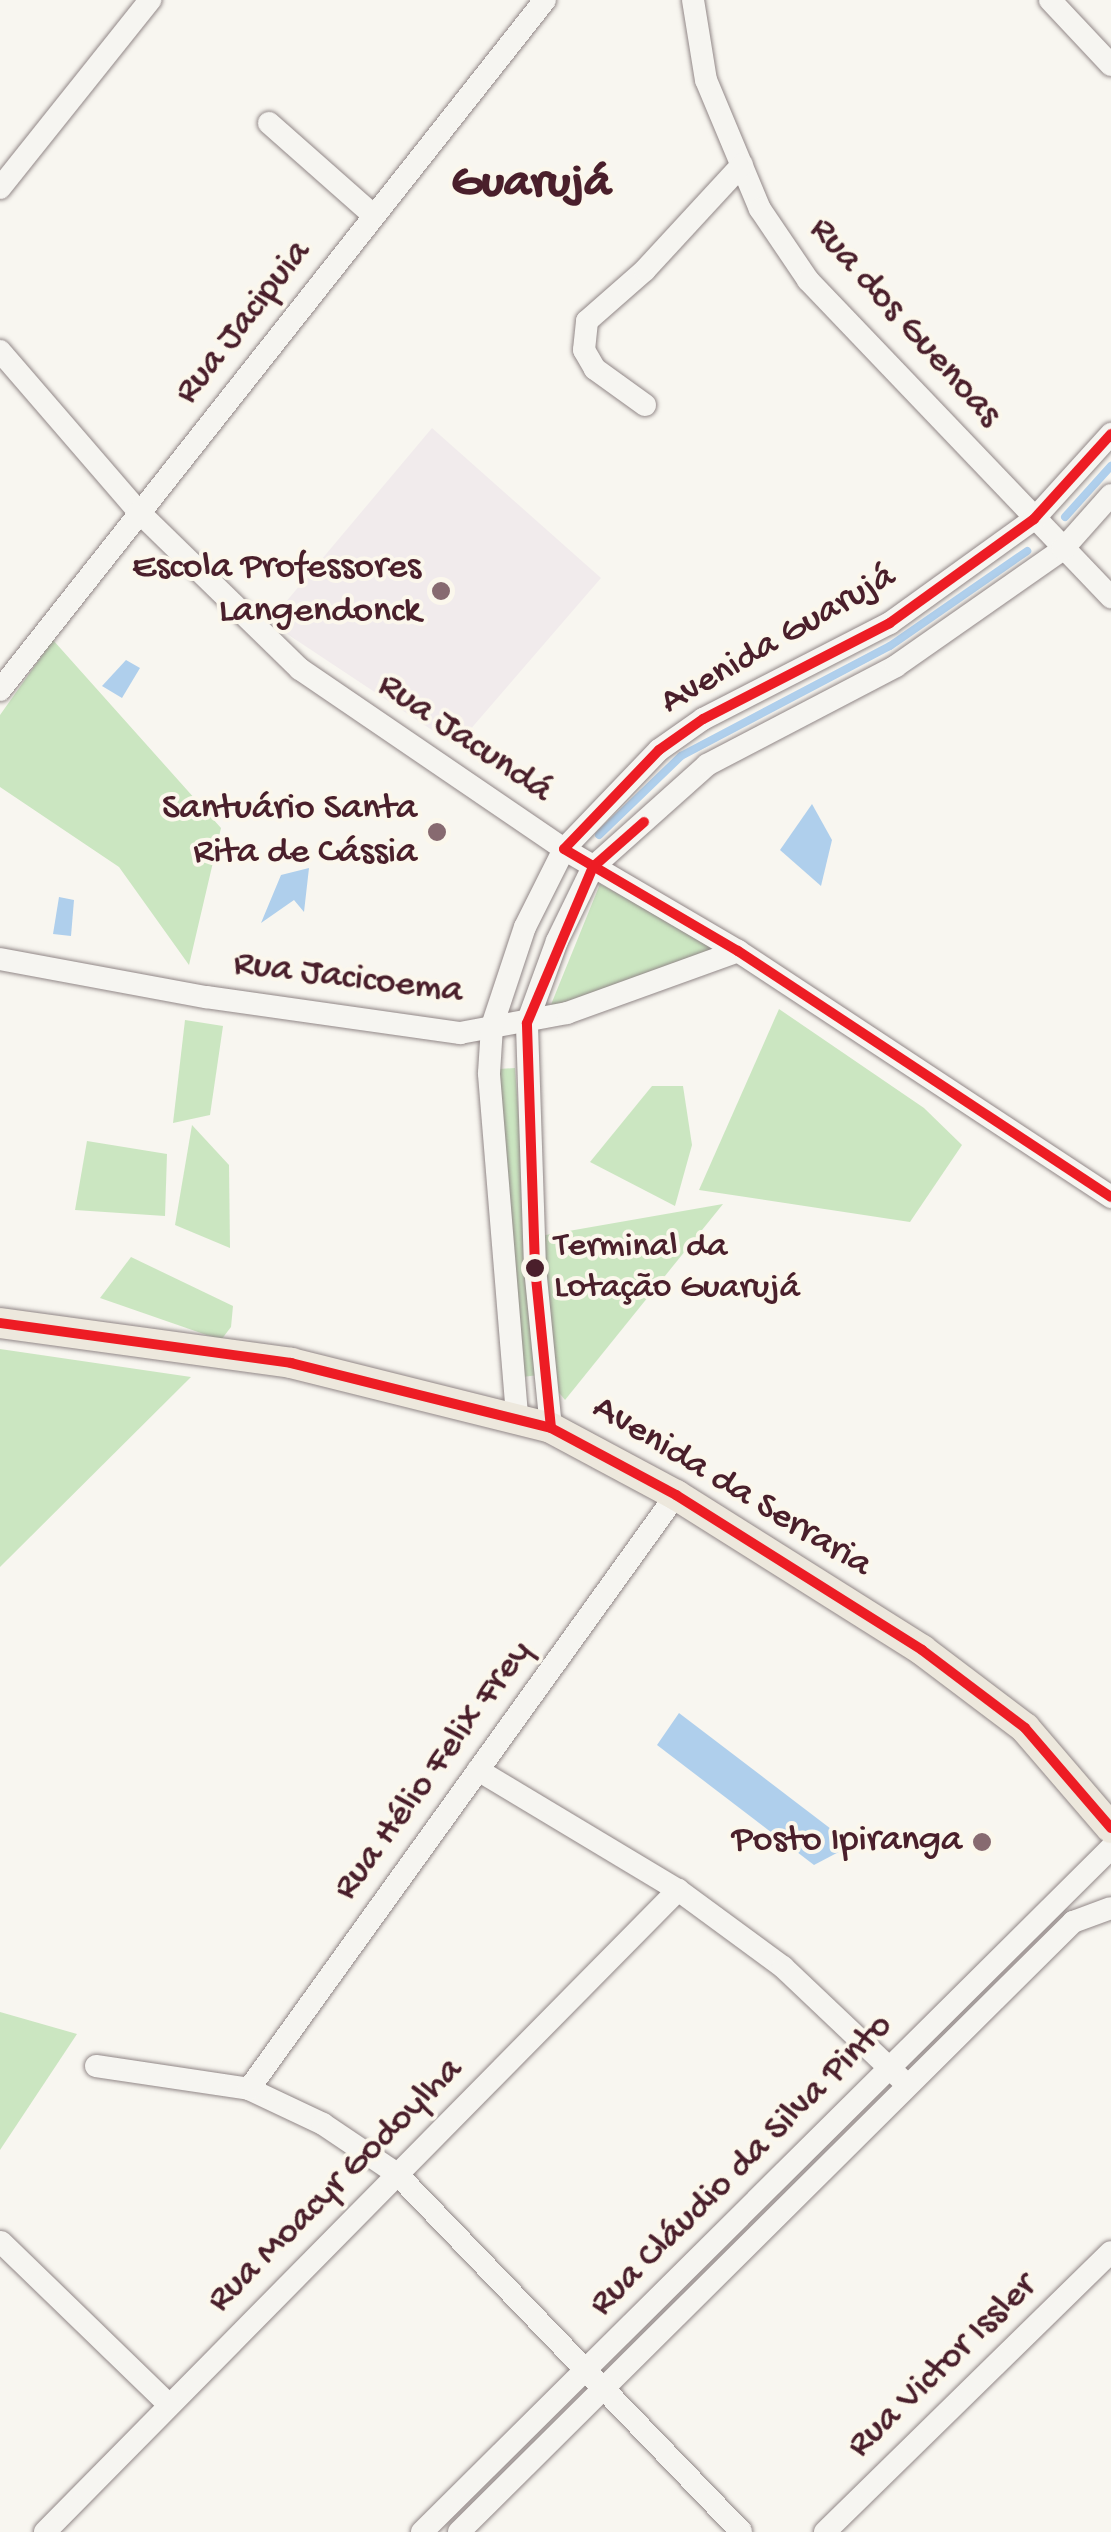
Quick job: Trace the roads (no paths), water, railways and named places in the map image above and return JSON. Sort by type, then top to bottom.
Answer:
[{"type":"main road","name":"Avenida da Serraria","points":[[0,1324],[290,1363],[517,1415],[551,1428],[676,1494],[922,1650],[1025,1728],[1111,1828]]},
{"type":"street","points":[[0,188],[150,0]]},
{"type":"street","name":"Rua Jacipuia","points":[[0,690],[545,0]]},
{"type":"street","name":"Rua dos Guenoas","points":[[692,0],[706,80],[760,209],[808,280],[1111,596]]},
{"type":"street","points":[[1050,0],[1111,64]]},
{"type":"street","points":[[268,123],[374,216]]},
{"type":"street","points":[[645,405],[594,369],[584,350],[587,321],[645,270],[742,166]]},
{"type":"street","name":"Rua Jacundá","points":[[0,350],[138,512],[300,669],[564,849],[738,951],[1111,1196]]},
{"type":"street","name":"Avenida Guarujá","points":[[517,1415],[488,1072],[492,1026],[525,926],[564,849],[674,740],[890,623],[1034,519],[1111,434]]},
{"type":"street","name":"Avenida Guarujá","points":[[551,1428],[535,1267],[527,1023],[557,940],[593,867],[706,765],[896,666],[1063,548],[1111,495]]},
{"type":"street","name":"Rua Jacicoema","points":[[0,958],[206,997],[460,1032],[527,1023],[738,951]]},
{"type":"street","name":"Rua Hélio Felix Frey","points":[[249,2088],[676,1494]]},
{"type":"street","points":[[478,1770],[678,1890],[783,1967],[910,2088]]},
{"type":"street","name":"Rua Cláudio da Silva Pinto","points":[[422,2532],[1111,1848]]},
{"type":"street","name":"Rua Moacyr Godoylha","points":[[45,2532],[678,1890]]},
{"type":"street","name":"Rua Cláudio da Silva Pinto","points":[[458,2532],[910,2088],[1073,1922],[1111,1908]]},
{"type":"street","points":[[96,2066],[249,2088],[323,2124],[397,2174],[606,2386],[741,2532]]},
{"type":"street","points":[[741,2216],[760,2235]]},
{"type":"street","points":[[1,2242],[168,2404]]},
{"type":"street","name":"Rua Victor Issler","points":[[825,2532],[1111,2252]]},
{"type":"water","points":[[126,660],[140,668],[122,698],[102,686]]},
{"type":"water","points":[[812,804],[832,840],[821,886],[780,850]]},
{"type":"water","points":[[309,868],[304,912],[294,900],[261,923],[281,875]]},
{"type":"water","points":[[59,897],[74,900],[71,936],[53,934]]},
{"type":"water","points":[[679,1713],[852,1845],[814,1865],[657,1745]]},
{"type":"waterway","points":[[1065,517],[1111,466]]},
{"type":"waterway","points":[[599,835],[681,756],[890,646],[1027,551]]},
{"type":"place","name":"Escola Professores Langendonck","points":[[441,591]]},
{"type":"place","name":"Santuário Santa Rita de Cássia","points":[[437,832]]},
{"type":"place","name":"Terminal da Lotação Guarujá","points":[[535,1268]]},
{"type":"place","name":"Posto Ipiranga","points":[[982,1842]]},
{"type":"district","name":"Guarujá","points":[[531,185]]}]
